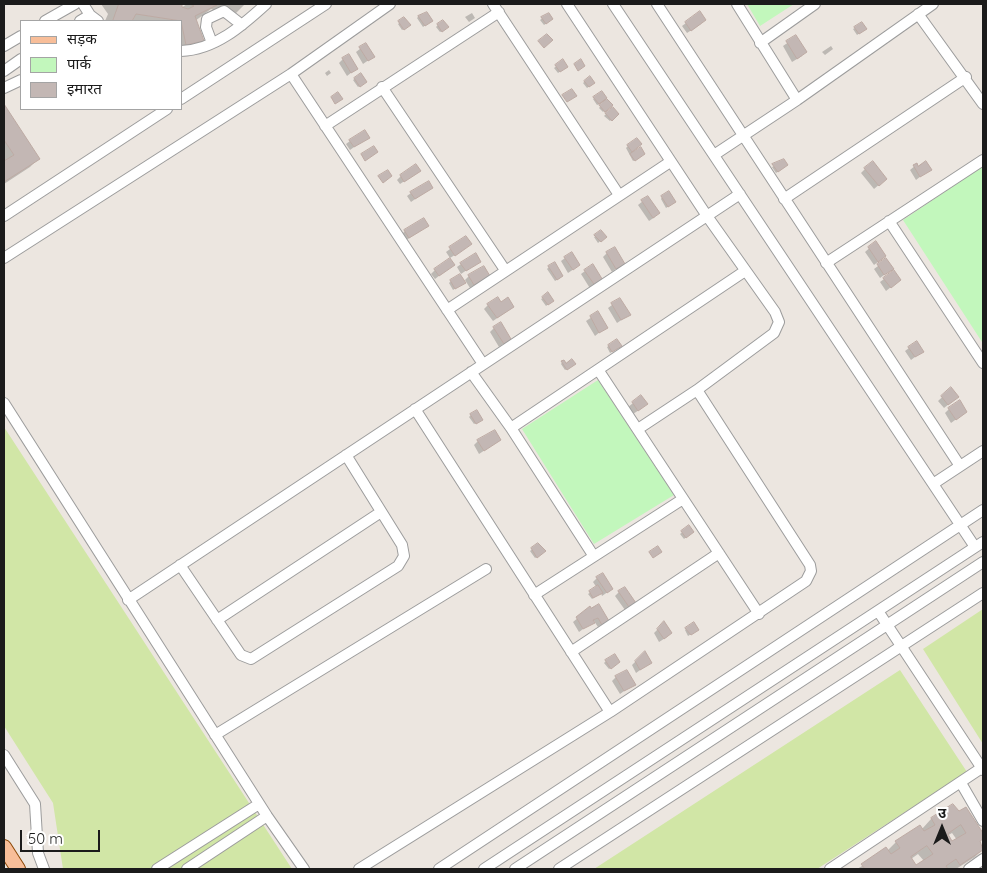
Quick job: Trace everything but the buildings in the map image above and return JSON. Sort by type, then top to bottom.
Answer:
[{"type":"main road","points":[[4,847],[18,869]]},
{"type":"street","points":[[47,20],[74,4]]},
{"type":"street","points":[[83,4],[94,18]]},
{"type":"street","points":[[182,51],[204,47],[212,43],[242,25],[266,4]]},
{"type":"street","points":[[182,98],[326,4]]},
{"type":"street","points":[[4,258],[291,74],[390,4]]},
{"type":"street","points":[[567,4],[670,162],[775,312],[780,322],[774,333],[697,390],[638,429]]},
{"type":"street","points":[[484,869],[979,545],[960,526],[613,4]]},
{"type":"street","points":[[658,4],[742,136],[960,466]]},
{"type":"street","points":[[737,4],[797,100]]},
{"type":"street","points":[[760,43],[815,4]]},
{"type":"street","points":[[714,155],[797,100],[933,4]]},
{"type":"street","points":[[325,126],[496,8],[619,195]]},
{"type":"street","points":[[212,43],[206,27],[207,20],[224,12],[242,25]]},
{"type":"street","points":[[918,14],[966,77],[983,104]]},
{"type":"street","points":[[4,46],[20,37]]},
{"type":"street","points":[[4,71],[20,60]]},
{"type":"street","points":[[291,74],[483,364]]},
{"type":"street","points":[[784,199],[966,77]]},
{"type":"street","points":[[4,88],[20,80]]},
{"type":"street","points":[[382,87],[505,270]]},
{"type":"street","points":[[4,216],[165,110]]},
{"type":"street","points":[[826,263],[983,160]]},
{"type":"street","points":[[447,310],[670,162]]},
{"type":"street","points":[[128,600],[740,194]]},
{"type":"street","points":[[890,221],[983,360]]},
{"type":"street","points":[[511,428],[599,371],[745,271]]},
{"type":"street","points":[[599,371],[759,614]]},
{"type":"street","points":[[471,372],[511,428],[593,556]]},
{"type":"street","points":[[359,869],[610,712],[806,581],[811,571],[810,566],[697,390]]},
{"type":"street","points":[[4,403],[259,804],[304,869]]},
{"type":"street","points":[[415,409],[610,712]]},
{"type":"street","points":[[933,484],[983,451]]},
{"type":"street","points":[[180,566],[241,655],[251,659],[374,582],[398,566],[404,556],[402,545],[346,456]]},
{"type":"street","points":[[534,595],[683,499]]},
{"type":"street","points":[[439,869],[983,510]]},
{"type":"street","points":[[217,620],[381,512]]},
{"type":"street","points":[[571,652],[719,553]]},
{"type":"street","points":[[515,869],[983,562]]},
{"type":"street","points":[[215,735],[486,569]]},
{"type":"street","points":[[559,869],[983,593]]},
{"type":"street","points":[[830,869],[983,768],[878,611]]},
{"type":"street","points":[[4,755],[35,804],[38,853],[44,869]]},
{"type":"street","points":[[961,783],[983,821]]},
{"type":"street","points":[[157,869],[259,804]]},
{"type":"street","points":[[187,869],[267,816]]},
{"type":"street","points":[[969,869],[983,859]]},
{"type":"green space","points":[[747,4],[794,4],[760,26]]},
{"type":"green space","points":[[983,166],[983,342],[982,342],[903,220]]},
{"type":"green space","points":[[598,380],[674,495],[594,544],[522,429]]},
{"type":"green space","points":[[4,427],[292,869],[63,869],[53,803],[4,726]]},
{"type":"green space","points":[[983,609],[983,744],[923,649]]},
{"type":"green space","points":[[900,670],[967,772],[817,869],[594,869]]}]
